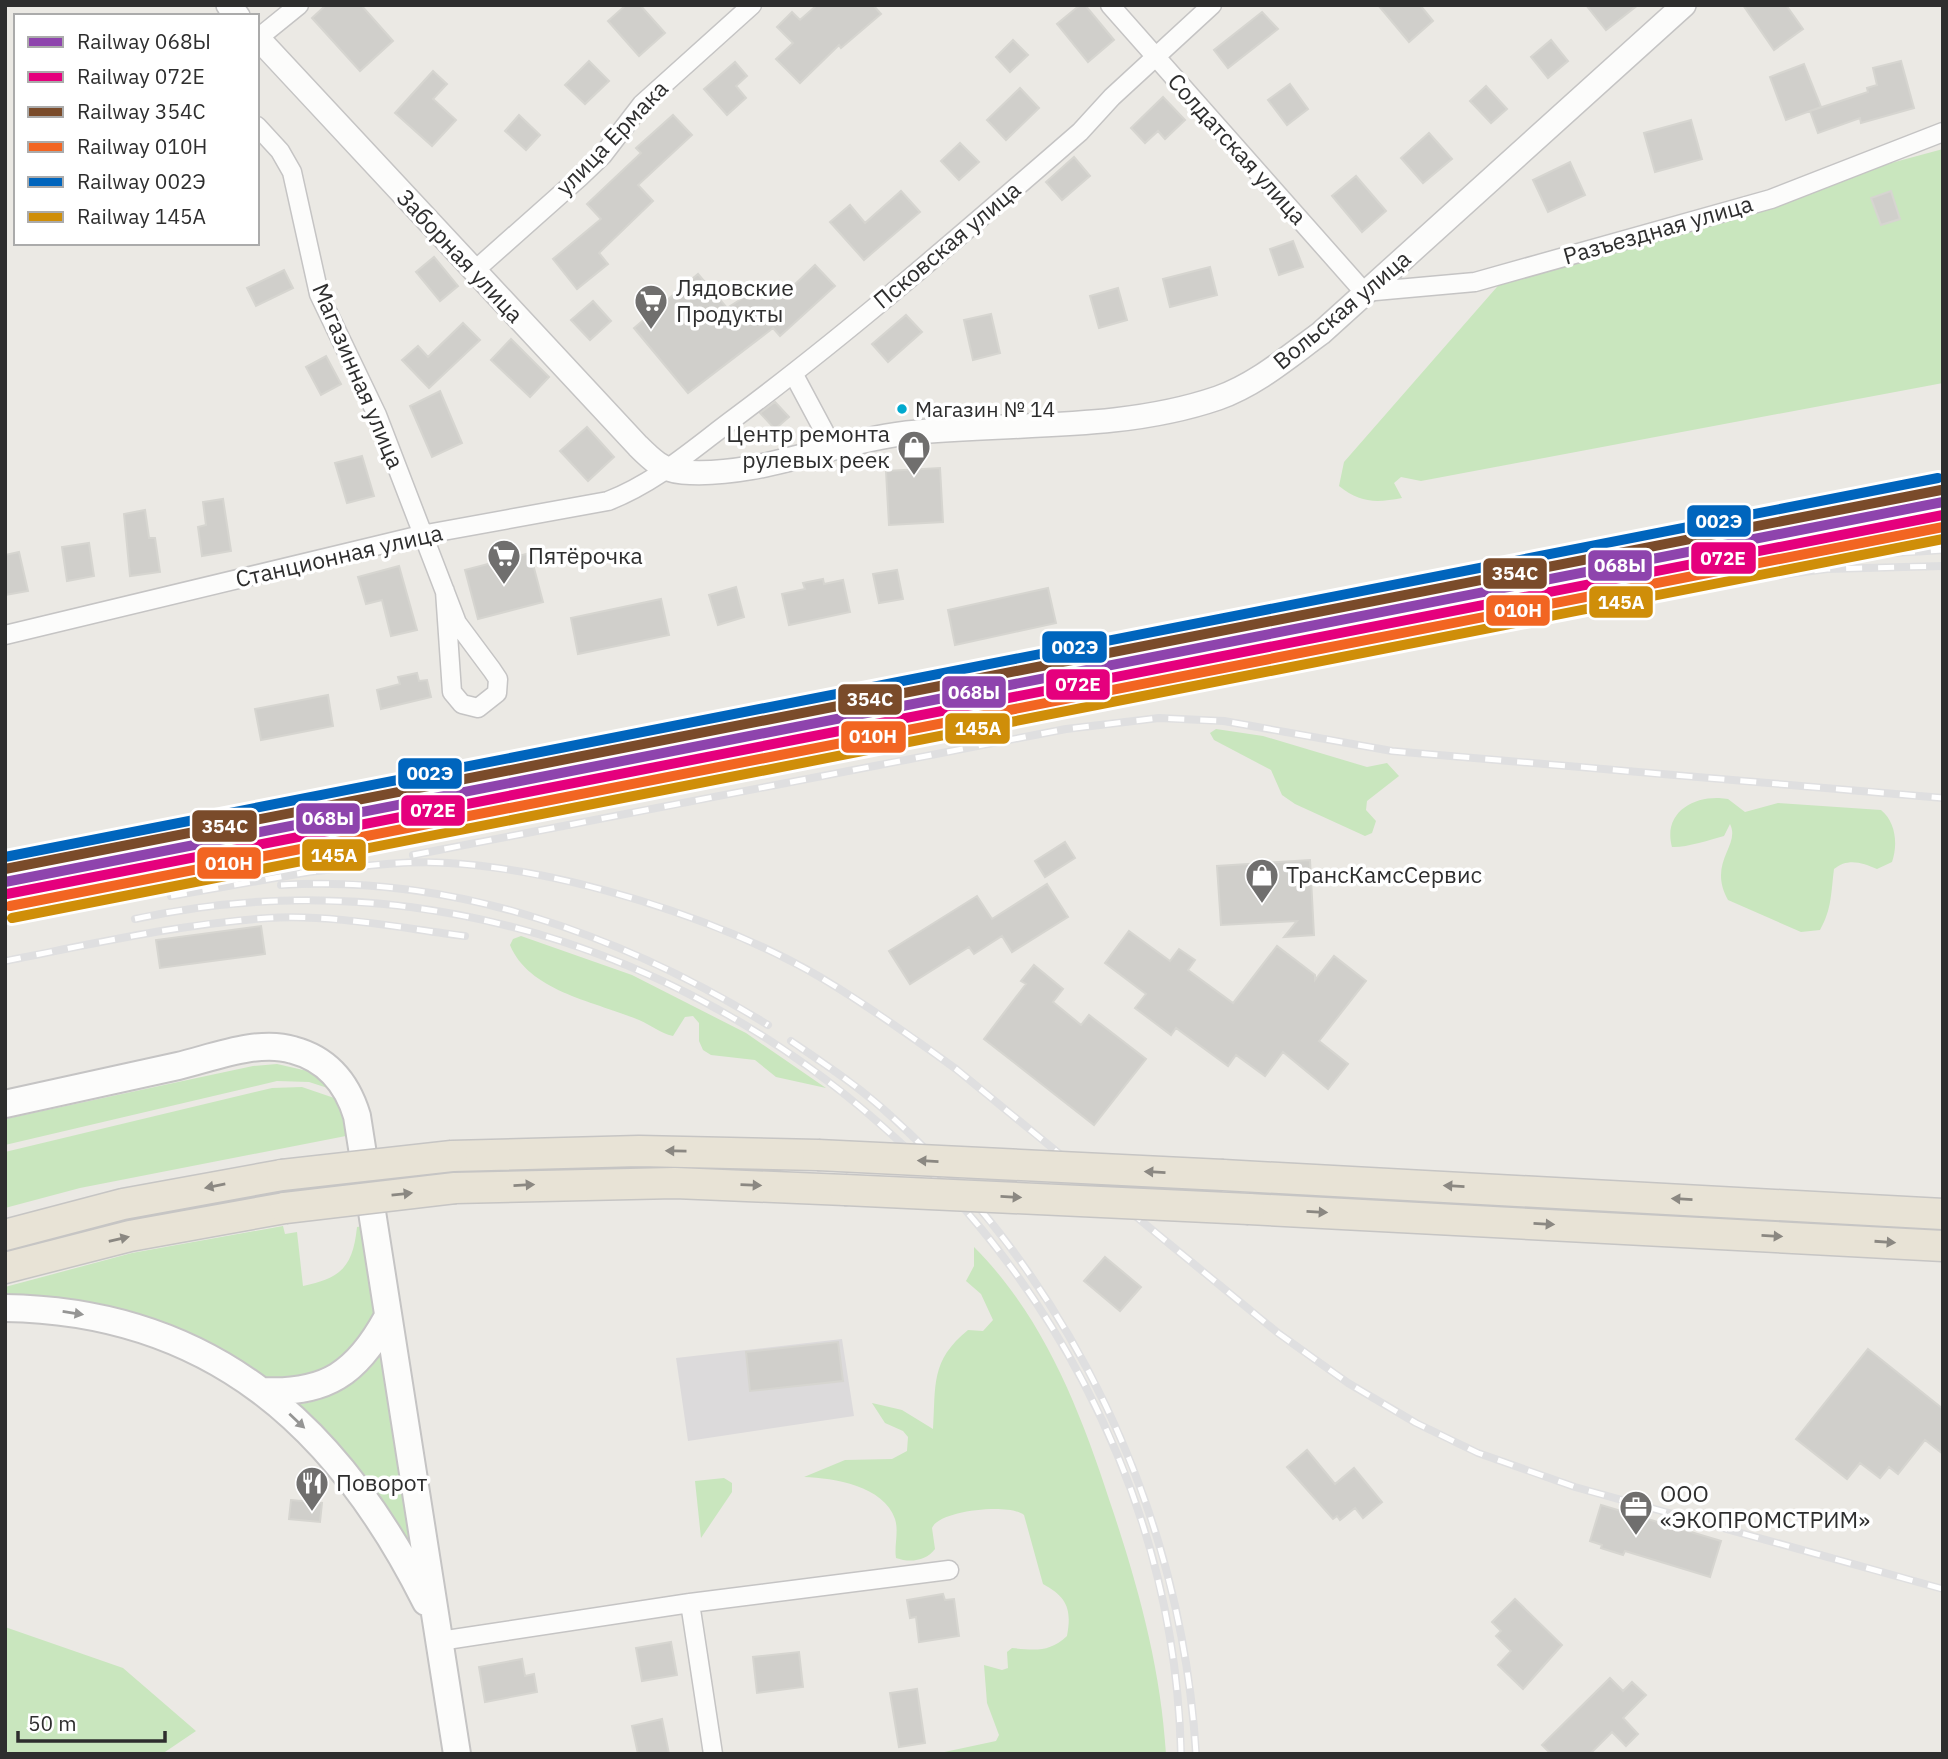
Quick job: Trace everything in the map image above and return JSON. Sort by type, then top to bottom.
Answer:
[{"type":"highway","points":[[5,1235],[123,1205],[282,1175],[452,1156],[604,1151],[818,1155],[1943,1214]]},
{"type":"highway","points":[[5,1268],[130,1236],[285,1208],[455,1188],[675,1183],[1249,1209],[1943,1246]]},
{"type":"main road","points":[[5,1104],[254,1049],[291,1049],[320,1061],[340,1080],[357,1116],[457,1754]]},
{"type":"main road","points":[[5,1308],[67,1312],[143,1330],[185,1346],[263,1391],[315,1437],[354,1481],[390,1535],[439,1633]]},
{"type":"main road","points":[[263,1391],[306,1390],[334,1379],[367,1350],[387,1318]]},
{"type":"street","points":[[259,37],[299,5]]},
{"type":"street","name":"улица Ермака","points":[[473,272],[580,177],[601,156],[642,104],[752,5]]},
{"type":"street","name":"Солдатская улица","points":[[1110,5],[1364,292]]},
{"type":"street","name":"Псковская улица","points":[[667,470],[794,375],[1080,131],[1212,5]]},
{"type":"street","name":"Вольская улица","points":[[667,470],[728,471],[906,433],[1137,415],[1217,398],[1274,368],[1321,333],[1684,5]]},
{"type":"street","name":"Заборная улица","points":[[259,39],[473,272],[638,446],[667,470]]},
{"type":"street","name":"Магазинная улица","points":[[259,128],[280,151],[292,172],[319,293],[377,415],[421,535],[445,591],[457,623],[498,679],[497,693],[478,708],[462,704],[452,692],[445,591]]},
{"type":"street","name":"Разъездная улица","points":[[1364,292],[1475,282],[1771,199],[1943,132]]},
{"type":"street","points":[[794,375],[833,448]]},
{"type":"street","name":"Станционная улица","points":[[5,635],[421,535],[608,501],[632,491],[667,470]]},
{"type":"street","points":[[439,1633],[949,1570]]},
{"type":"street","points":[[690,1603],[713,1754]]},
{"type":"shaded area","points":[[842,1339],[854,1416],[688,1441],[676,1358]]},
{"type":"green space","points":[[1943,149],[1943,383],[1421,481],[1401,477],[1394,483],[1402,498],[1393,500],[1361,499],[1339,486],[1344,462],[1517,264]]},
{"type":"green space","points":[[1216,729],[1263,736],[1367,767],[1387,763],[1399,776],[1367,801],[1366,810],[1376,821],[1372,833],[1365,836],[1295,804],[1282,795],[1271,770],[1214,740],[1210,733]]},
{"type":"green space","points":[[1719,798],[1728,799],[1745,812],[1778,803],[1881,810],[1893,827],[1895,848],[1892,862],[1877,869],[1855,862],[1844,863],[1834,869],[1829,908],[1820,930],[1801,932],[1728,900],[1721,875],[1731,840],[1730,824],[1724,836],[1672,847],[1672,825],[1682,810],[1689,804]]},
{"type":"green space","points":[[521,936],[632,975],[746,1033],[826,1088],[776,1077],[755,1060],[711,1055],[703,1050],[699,1041],[699,1023],[693,1016],[685,1017],[673,1036],[548,985],[519,961],[510,945],[513,939]]},
{"type":"green space","points":[[277,1064],[312,1072],[337,1091],[309,1082],[277,1081],[5,1145],[5,1119],[253,1066]]},
{"type":"green space","points":[[302,1087],[340,1100],[356,1134],[80,1188],[5,1208],[5,1152],[272,1088]]},
{"type":"green space","points":[[283,1226],[285,1234],[297,1232],[303,1286],[327,1279],[343,1268],[352,1252],[357,1227],[364,1226],[378,1305],[376,1323],[321,1377],[267,1380],[5,1300],[5,1287],[132,1253]]},
{"type":"green space","points":[[974,1247],[1000,1275],[1042,1338],[1060,1372],[1089,1442],[1141,1603],[1154,1662],[1166,1754],[935,1754],[996,1741],[999,1735],[987,1703],[984,1665],[1002,1670],[1008,1668],[1007,1652],[1012,1648],[1047,1648],[1067,1636],[1069,1618],[1066,1605],[1058,1594],[1043,1584],[1024,1515],[1005,1509],[991,1509],[947,1517],[932,1528],[935,1549],[931,1553],[917,1560],[901,1560],[896,1558],[895,1519],[880,1499],[857,1486],[829,1479],[804,1477],[845,1460],[892,1459],[907,1451],[908,1437],[903,1431],[885,1423],[872,1403],[902,1410],[933,1429],[937,1375],[947,1352],[968,1330],[983,1331],[993,1320],[981,1294],[966,1281],[974,1266]]},
{"type":"green space","points":[[384,1349],[419,1564],[365,1475],[296,1405],[323,1398],[358,1380]]},
{"type":"green space","points":[[724,1478],[732,1483],[732,1492],[701,1538],[695,1481]]},
{"type":"green space","points":[[5,1627],[123,1668],[196,1731],[162,1754],[5,1754]]},
{"type":"building","points":[[326,5],[361,5],[393,41],[360,71],[312,18]]},
{"type":"building","points":[[626,5],[640,5],[665,33],[639,56],[608,21]]},
{"type":"building","points":[[817,5],[873,5],[881,14],[841,48],[839,45],[800,83],[776,59],[793,43],[777,27],[792,12],[800,20]]},
{"type":"building","points":[[1080,5],[1085,5],[1114,40],[1088,62],[1057,24]]},
{"type":"building","points":[[1378,5],[1420,5],[1433,21],[1409,42]]},
{"type":"building","points":[[1586,5],[1638,5],[1606,30]]},
{"type":"building","points":[[1743,5],[1786,5],[1803,29],[1774,50]]},
{"type":"building","points":[[1262,12],[1278,29],[1228,68],[1214,50]]},
{"type":"building","points":[[1013,40],[1028,55],[1010,72],[996,57]]},
{"type":"building","points":[[1551,40],[1568,61],[1548,78],[1531,57]]},
{"type":"building","points":[[589,61],[609,81],[585,104],[565,85]]},
{"type":"building","points":[[1901,61],[1914,108],[1861,123],[1860,118],[1818,133],[1810,111],[1868,92],[1867,88],[1877,85],[1873,68]]},
{"type":"building","points":[[735,62],[747,76],[736,86],[746,98],[727,115],[704,89]]},
{"type":"building","points":[[1804,64],[1821,107],[1786,120],[1770,77]]},
{"type":"building","points":[[433,71],[447,84],[433,99],[456,120],[432,146],[395,113]]},
{"type":"building","points":[[1290,84],[1308,109],[1287,125],[1268,100]]},
{"type":"building","points":[[1486,86],[1507,109],[1491,123],[1470,101]]},
{"type":"building","points":[[1020,88],[1039,108],[1006,140],[987,120]]},
{"type":"building","points":[[1163,97],[1185,120],[1165,139],[1158,131],[1145,143],[1131,128]]},
{"type":"building","points":[[519,115],[540,135],[526,150],[505,131]]},
{"type":"building","points":[[673,115],[692,135],[638,185],[653,201],[599,253],[608,264],[577,289],[553,259],[601,219],[587,204],[641,153],[636,148]]},
{"type":"building","points":[[1691,120],[1702,159],[1655,172],[1644,133]]},
{"type":"building","points":[[1429,133],[1452,159],[1423,183],[1401,158]]},
{"type":"building","points":[[960,143],[979,162],[959,180],[941,161]]},
{"type":"building","points":[[1074,157],[1090,176],[1062,200],[1046,182]]},
{"type":"building","points":[[1570,162],[1585,195],[1548,212],[1533,180]]},
{"type":"building","points":[[1356,176],[1386,211],[1362,232],[1332,196]]},
{"type":"building","points":[[901,191],[920,212],[864,260],[830,222],[850,205],[865,223]]},
{"type":"building","points":[[1891,191],[1900,219],[1881,225],[1871,198]]},
{"type":"building","points":[[1293,241],[1303,267],[1279,275],[1270,249]]},
{"type":"building","points":[[434,257],[458,286],[440,301],[416,272]]},
{"type":"building","points":[[815,265],[835,286],[780,336],[773,328],[688,393],[634,328],[698,274],[727,308],[757,289],[761,293],[779,281],[787,292]]},
{"type":"building","points":[[1210,267],[1217,295],[1170,307],[1163,279]]},
{"type":"building","points":[[284,270],[293,288],[256,306],[247,288]]},
{"type":"building","points":[[1118,288],[1127,320],[1099,328],[1090,296]]},
{"type":"building","points":[[593,301],[611,321],[590,340],[571,320]]},
{"type":"building","points":[[991,314],[1000,353],[973,360],[964,320]]},
{"type":"building","points":[[906,315],[922,332],[888,362],[872,344]]},
{"type":"building","points":[[463,323],[480,340],[429,388],[402,360],[418,346],[428,357]]},
{"type":"building","points":[[511,339],[549,377],[530,397],[491,360]]},
{"type":"building","points":[[326,356],[341,384],[321,395],[306,367]]},
{"type":"building","points":[[440,391],[462,443],[432,457],[410,406]]},
{"type":"building","points":[[775,402],[789,417],[775,429],[760,413]]},
{"type":"building","points":[[587,427],[614,457],[588,481],[560,451]]},
{"type":"building","points":[[362,456],[374,496],[347,503],[335,463]]},
{"type":"building","points":[[940,468],[943,522],[889,525],[886,471]]},
{"type":"building","points":[[223,499],[231,551],[202,556],[198,527],[206,525],[203,502]]},
{"type":"building","points":[[145,510],[149,538],[155,538],[160,572],[130,576],[124,514]]},
{"type":"building","points":[[89,543],[94,576],[67,581],[62,547]]},
{"type":"building","points":[[19,552],[28,591],[5,595],[5,555]]},
{"type":"building","name":"Пятёрочка","points":[[530,553],[543,602],[478,619],[465,570]]},
{"type":"building","points":[[399,566],[417,630],[391,636],[382,600],[366,604],[358,577]]},
{"type":"building","points":[[897,570],[903,599],[879,603],[873,574]]},
{"type":"building","points":[[823,579],[824,584],[843,580],[850,612],[789,625],[782,594],[805,589],[803,583]]},
{"type":"building","points":[[736,587],[744,617],[718,625],[709,595]]},
{"type":"building","points":[[1048,588],[1056,623],[955,645],[948,610]]},
{"type":"building","points":[[661,599],[669,635],[578,654],[571,618]]},
{"type":"building","points":[[417,673],[419,681],[427,680],[431,697],[381,709],[377,690],[400,684],[398,677]]},
{"type":"building","points":[[328,695],[333,726],[261,740],[255,709]]},
{"type":"building","points":[[1065,842],[1075,858],[1045,877],[1035,861]]},
{"type":"building","points":[[1310,860],[1314,935],[1284,937],[1297,921],[1221,925],[1217,866]]},
{"type":"building","points":[[1047,884],[1068,917],[1012,952],[1002,936],[974,954],[969,947],[910,984],[889,951],[977,896],[992,919]]},
{"type":"building","points":[[261,926],[265,954],[160,968],[156,940]]},
{"type":"building","points":[[1129,931],[1170,961],[1179,949],[1195,960],[1188,970],[1233,1003],[1277,946],[1315,975],[1315,980],[1334,956],[1366,981],[1319,1041],[1348,1064],[1328,1089],[1283,1052],[1265,1076],[1236,1055],[1228,1066],[1176,1028],[1171,1035],[1135,1008],[1146,994],[1105,963]]},
{"type":"building","points":[[1034,965],[1063,989],[1053,1002],[1081,1025],[1089,1015],[1146,1059],[1094,1125],[984,1039],[1026,984],[1021,981]]},
{"type":"building","points":[[1105,1257],[1141,1287],[1120,1311],[1084,1281]]},
{"type":"building","points":[[838,1342],[843,1381],[750,1391],[746,1352]]},
{"type":"building","points":[[1868,1349],[1943,1409],[1943,1454],[1925,1440],[1898,1474],[1889,1467],[1880,1478],[1860,1463],[1847,1479],[1796,1439]]},
{"type":"building","points":[[1307,1450],[1335,1484],[1354,1468],[1382,1502],[1363,1518],[1355,1508],[1340,1520],[1337,1516],[1333,1519],[1287,1467]]},
{"type":"building","points":[[291,1500],[322,1503],[320,1522],[289,1519]]},
{"type":"building","points":[[1601,1505],[1721,1541],[1710,1577],[1625,1551],[1623,1555],[1601,1548],[1602,1545],[1590,1541]]},
{"type":"building","points":[[943,1594],[945,1600],[954,1599],[959,1636],[919,1642],[916,1617],[910,1618],[907,1600]]},
{"type":"building","points":[[1515,1599],[1562,1645],[1523,1689],[1498,1665],[1511,1651],[1496,1636],[1501,1631],[1492,1622]]},
{"type":"building","points":[[671,1642],[677,1675],[642,1681],[636,1648]]},
{"type":"building","points":[[799,1652],[803,1687],[757,1693],[753,1657]]},
{"type":"building","points":[[522,1659],[525,1676],[534,1674],[537,1692],[485,1702],[479,1667]]},
{"type":"building","points":[[1610,1678],[1623,1691],[1632,1682],[1646,1695],[1623,1718],[1638,1734],[1626,1746],[1612,1732],[1590,1754],[1551,1754],[1542,1745]]},
{"type":"building","points":[[917,1689],[925,1743],[899,1747],[890,1693]]},
{"type":"building","points":[[662,1719],[669,1754],[638,1754],[632,1726]]},
{"type":"railway","points":[[859,731],[1649,578],[1793,559],[1943,550]]},
{"type":"railway","points":[[619,793],[1648,593],[1827,569],[1943,566]]},
{"type":"railway","points":[[413,855],[1066,729],[1159,718],[1224,721],[1392,751],[1943,798]]},
{"type":"railway","points":[[5,899],[841,736]]},
{"type":"railway","points":[[300,873],[411,863],[493,867],[590,887],[689,917],[736,935],[820,977],[923,1045],[956,1069],[1278,1333],[1348,1383],[1416,1423],[1478,1453],[1575,1487],[1943,1589]]},
{"type":"railway","points":[[171,896],[309,872]]},
{"type":"railway","points":[[281,885],[345,884],[409,890],[473,901],[535,917],[655,964],[768,1025]]},
{"type":"railway","points":[[135,919],[328,901],[515,928],[690,995],[847,1097],[981,1228],[1085,1385],[1154,1562],[1181,1754]]},
{"type":"railway","points":[[5,961],[169,930],[268,918],[342,920],[465,936]]},
{"type":"railway","points":[[791,1041],[880,1106],[956,1181],[1013,1252],[1063,1327],[1106,1406],[1141,1489],[1167,1575],[1186,1664],[1196,1754]]},
{"type":"rail line","name":"002Э","points":[[5,857],[1938,478]]},
{"type":"rail line","name":"354С","points":[[5,869],[1941,490]]},
{"type":"rail line","name":"068Ы","points":[[5,882],[1943,502]]},
{"type":"rail line","name":"072Е","points":[[7,894],[1943,515]]},
{"type":"rail line","name":"010Н","points":[[10,906],[1943,527]]},
{"type":"rail line","name":"145А","points":[[12,918],[1943,539]]},
{"type":"place","name":"Лядовские Продукты","points":[[651,331]]},
{"type":"place","name":"Магазин № 14","points":[[902,409]]},
{"type":"place","name":"Центр ремонта рулевых реек","points":[[914,477]]},
{"type":"place","name":"Пятёрочка","points":[[504,586]]},
{"type":"place","name":"ТрансКамсСервис","points":[[1262,905]]},
{"type":"place","name":"Поворот","points":[[312,1513]]},
{"type":"place","name":"ООО «ЭКОПРОМСТРИМ»","points":[[1636,1537]]}]
